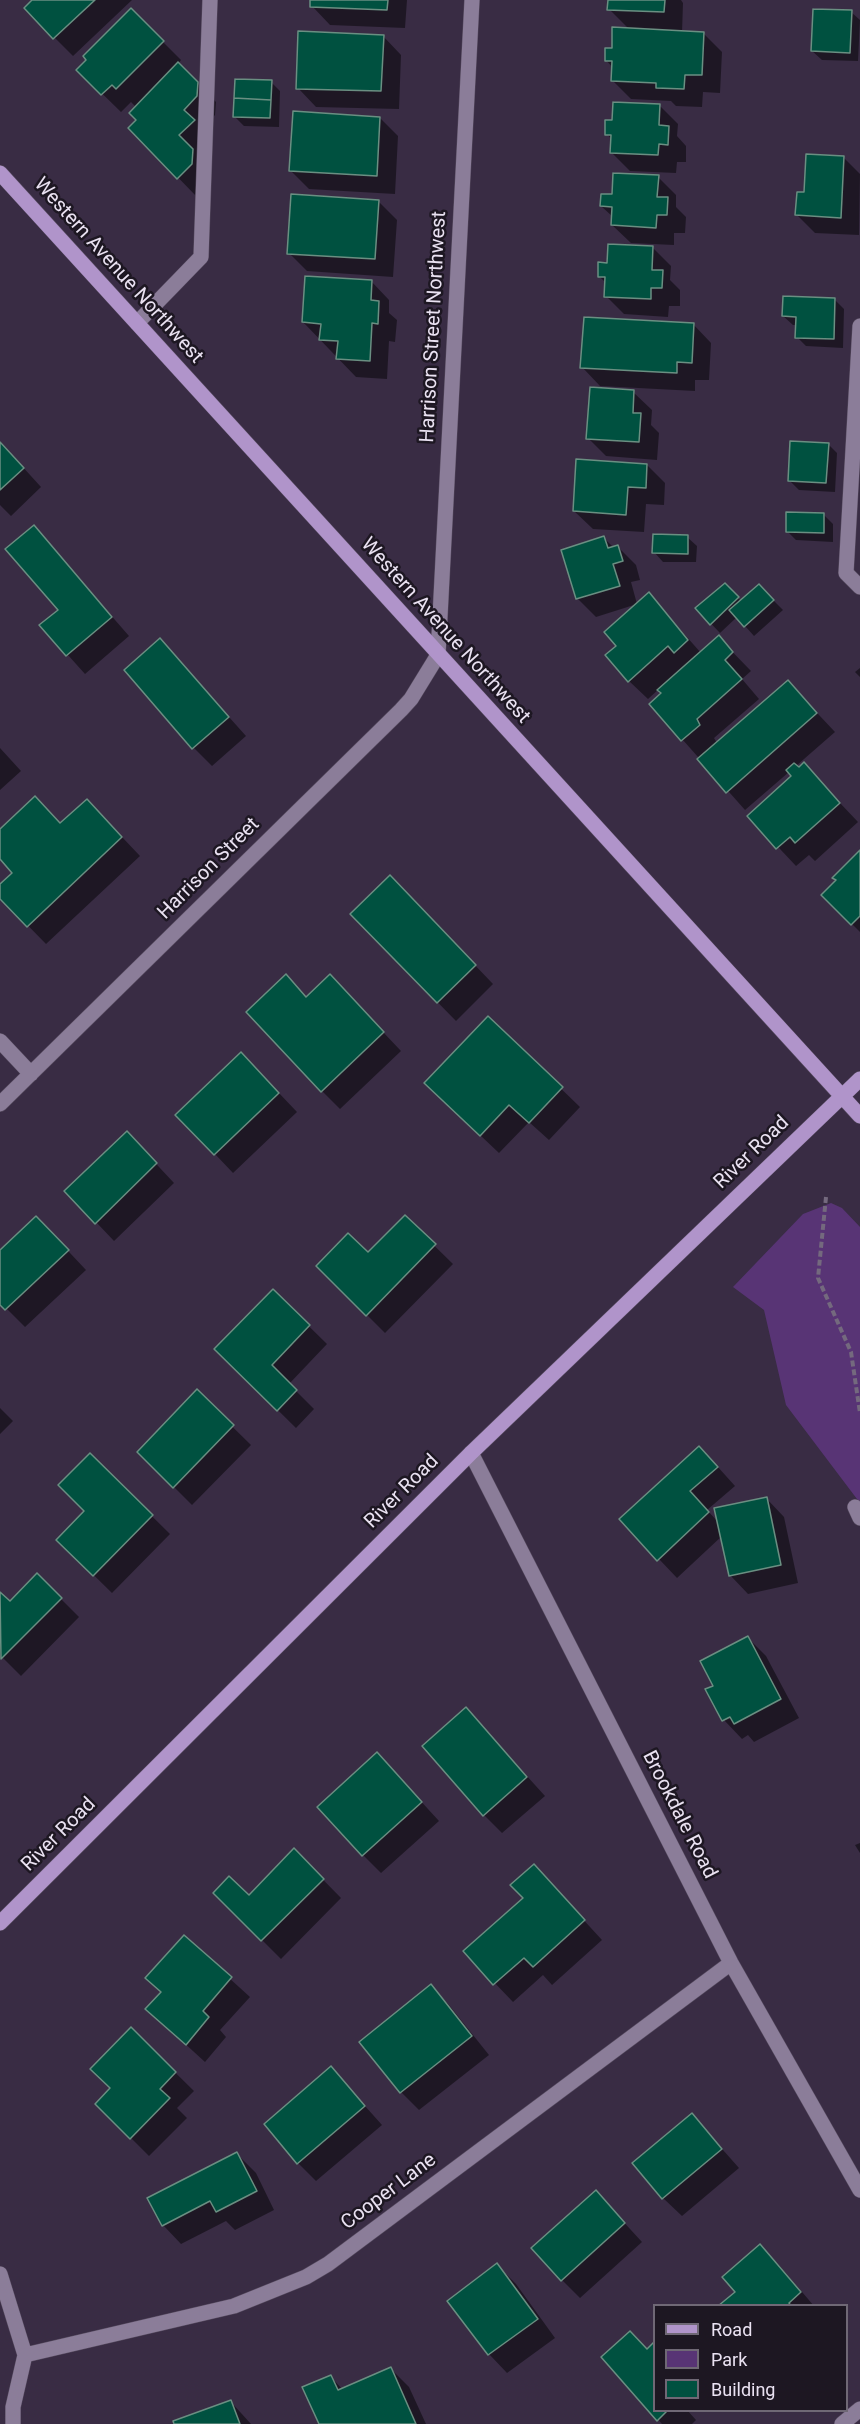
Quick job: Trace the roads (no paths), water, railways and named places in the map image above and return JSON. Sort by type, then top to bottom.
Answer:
[{"type":"main road","name":"Western Avenue Northwest","points":[[0,173],[860,1116]]},
{"type":"main road","name":"River Road","points":[[0,1923],[471,1453],[860,1079]]},
{"type":"street","points":[[137,323],[201,257],[210,0]]},
{"type":"street","name":"Harrison Street Northwest","points":[[438,655],[472,0]]},
{"type":"street","points":[[860,326],[846,573],[860,587]]},
{"type":"street","name":"Harrison Street","points":[[0,1104],[401,710],[411,699],[438,655]]},
{"type":"street","points":[[0,1041],[31,1074]]},
{"type":"street","name":"Brookdale Road","points":[[471,1453],[731,1963],[860,2190]]},
{"type":"street","name":"Cooper Lane","points":[[25,2355],[234,2306],[306,2277],[328,2264],[731,1963]]},
{"type":"street","points":[[0,2274],[25,2355],[13,2407],[13,2424]]},
{"type":"street","points":[[842,2424],[860,2409]]}]
